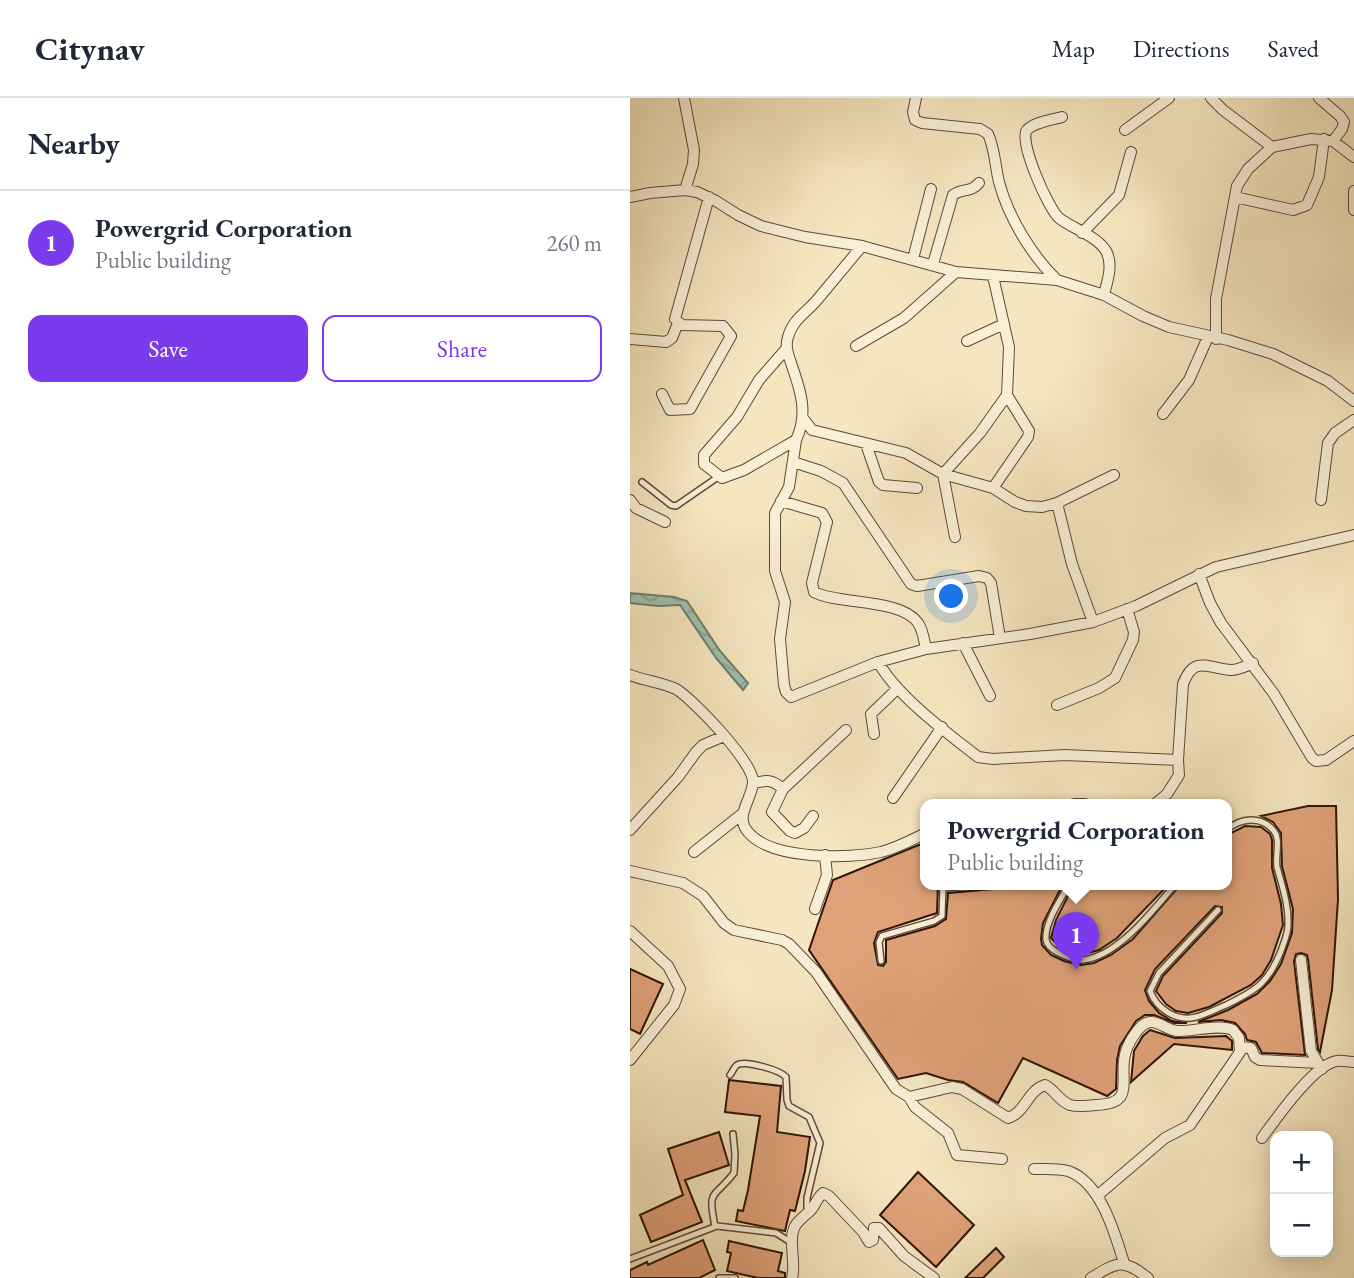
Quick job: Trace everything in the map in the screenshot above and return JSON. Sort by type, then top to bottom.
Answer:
[{"type":"street","points":[[684,98],[694,150],[685,190]]},
{"type":"street","points":[[916,98],[913,112],[915,120],[980,129],[988,134],[999,183],[1012,214],[1039,262],[1057,280]]},
{"type":"street","points":[[1125,130],[1169,98]]},
{"type":"street","points":[[1211,98],[1272,148]]},
{"type":"street","points":[[1235,197],[1293,210],[1307,205],[1319,177],[1328,140],[1342,129],[1344,122],[1324,100]]},
{"type":"street","points":[[1062,117],[1030,127],[1025,132],[1028,155],[1054,214],[1106,250],[1110,261],[1104,295]]},
{"type":"street","points":[[1163,414],[1189,380],[1212,338],[1216,299],[1237,186],[1248,169],[1272,148],[1296,141],[1328,140],[1354,156]]},
{"type":"street","points":[[1082,233],[1119,195],[1131,152]]},
{"type":"street","points":[[933,264],[953,195],[974,189],[979,183]]},
{"type":"street","points":[[913,259],[931,188]]},
{"type":"street","points":[[630,197],[650,192],[685,190],[709,197],[761,226],[805,237],[862,246],[956,272],[1057,280],[1104,295],[1155,322],[1273,354],[1353,396]]},
{"type":"street","points":[[1354,191],[1354,209]]},
{"type":"street","points":[[662,394],[670,410],[690,409],[731,336],[723,326],[682,325],[675,319],[709,197]]},
{"type":"street","points":[[862,246],[814,303],[795,320],[788,336],[786,349],[801,393],[803,418],[796,440],[789,487],[775,513],[775,559],[785,602],[780,639],[786,692],[791,696],[878,662],[926,649],[1093,622],[1127,609],[1199,574],[1229,564],[1354,535]]},
{"type":"street","points":[[856,346],[904,318],[956,272]]},
{"type":"street","points":[[943,474],[980,433],[1007,395],[1009,347],[993,276]]},
{"type":"street","points":[[630,339],[670,341],[678,323]]},
{"type":"street","points":[[967,341],[1004,324]]},
{"type":"street","points":[[786,349],[759,380],[737,416],[704,455],[704,464],[722,478],[744,470],[796,440]]},
{"type":"street","points":[[993,488],[1029,434],[1007,395]]},
{"type":"street","points":[[803,418],[812,430],[906,453],[943,474],[993,488],[1026,506],[1042,507],[1057,503],[1114,475]]},
{"type":"street","points":[[1321,500],[1328,443],[1335,433],[1354,421]]},
{"type":"street","points":[[866,444],[879,482],[883,485],[917,488]]},
{"type":"street","points":[[793,462],[821,471],[843,483],[911,584],[917,586],[979,576],[987,578],[991,583],[1000,638]]},
{"type":"street","points":[[943,474],[955,537]]},
{"type":"street","points":[[630,500],[636,508],[665,522]]},
{"type":"street","points":[[781,501],[822,513],[826,517],[812,583],[814,592],[822,596],[858,600],[913,617],[922,629],[926,649]]},
{"type":"street","points":[[1057,503],[1076,576],[1093,622]]},
{"type":"street","points":[[1199,574],[1221,624],[1253,663],[1312,758],[1316,761],[1326,760],[1354,741]]},
{"type":"street","points":[[1057,705],[1099,688],[1115,678],[1133,640],[1134,632],[1127,609]]},
{"type":"street","points":[[963,643],[990,696]]},
{"type":"street","points":[[878,662],[897,689],[978,757],[993,759],[1065,755],[1178,760]]},
{"type":"street","points":[[1161,799],[1176,781],[1179,769],[1183,684],[1187,673],[1192,667],[1201,665],[1232,670],[1253,663]]},
{"type":"street","points":[[633,680],[677,690],[707,716],[746,764],[752,776],[753,783],[742,814],[694,852]]},
{"type":"street","points":[[874,734],[871,714],[897,689]]},
{"type":"street","points":[[893,798],[942,727]]},
{"type":"street","points":[[813,816],[800,833],[790,831],[772,812],[783,789],[846,730]]},
{"type":"street","points":[[630,830],[703,745],[724,736]]},
{"type":"street","points":[[753,783],[768,780],[783,789]]},
{"type":"street","points":[[742,814],[747,831],[764,844],[792,852],[825,856],[865,855],[884,851],[920,836]]},
{"type":"street","points":[[816,909],[827,875],[825,856]]},
{"type":"street","points":[[630,871],[683,883],[703,896],[724,923],[734,930],[782,940],[789,944],[816,972],[896,1089],[909,1097],[915,1107],[948,1133],[957,1155],[1002,1159]]},
{"type":"street","points":[[630,931],[668,966],[680,989],[674,1005],[630,1059]]},
{"type":"street","points":[[1301,960],[1311,1051],[1320,1066]]},
{"type":"street","points":[[909,1097],[952,1087],[962,1089],[1008,1118],[1016,1115],[1035,1090],[1045,1085],[1065,1104],[1075,1106],[1114,1102],[1123,1094],[1125,1087],[1124,1059],[1129,1043],[1139,1028],[1147,1022],[1157,1023],[1175,1031],[1228,1028],[1233,1030],[1241,1047]]},
{"type":"street","points":[[1241,1047],[1251,1048],[1255,1057],[1260,1060],[1320,1066],[1338,1061],[1354,1062]]},
{"type":"street","points":[[1097,1196],[1165,1138],[1182,1131],[1195,1120],[1241,1047]]},
{"type":"street","points":[[1262,1138],[1297,1091],[1320,1066]]},
{"type":"street","points":[[1034,1169],[1069,1171],[1097,1196],[1111,1219],[1124,1263]]},
{"type":"street","points":[[792,1278],[792,1243],[797,1222],[821,1195],[826,1194],[863,1232],[869,1242],[873,1240],[874,1228],[879,1228],[904,1256],[934,1278]]},
{"type":"street","points":[[1091,1278],[1114,1264],[1124,1263],[1149,1278]]},
{"type":"lane","points":[[642,482],[676,506],[718,477]]},
{"type":"lane","points":[[1218,910],[1152,984],[1150,991],[1153,999],[1162,1009],[1177,1017],[1203,1015],[1256,990],[1271,974],[1286,937],[1288,915],[1276,863],[1277,837],[1274,831],[1257,820],[1248,819],[1232,827]]},
{"type":"lane","points":[[881,961],[879,942],[882,936],[934,921],[942,916],[944,890]]},
{"type":"lane","points":[[1065,890],[1051,919],[1046,936],[1047,944],[1053,950],[1083,960],[1110,950],[1170,890]]},
{"type":"lane","points":[[630,1042],[640,1048]]},
{"type":"lane","points":[[730,1075],[736,1066],[742,1064],[781,1072],[786,1077],[789,1106],[805,1114],[812,1122],[820,1143],[807,1198],[807,1213]]},
{"type":"lane","points":[[715,1226],[711,1200],[717,1189],[734,1173],[733,1134]]},
{"type":"lane","points":[[630,1259],[715,1226],[776,1233],[792,1243]]},
{"type":"lane","points":[[719,1278],[735,1278]]},
{"type":"water","points":[[630,593],[674,597],[687,601],[720,651],[748,683],[743,690],[716,658],[680,605],[630,603]]},
{"type":"building","points":[[1308,806],[1336,806],[1338,899],[1332,990],[1320,1052],[1308,959],[1307,955],[1296,954],[1294,961],[1305,1055],[1262,1053],[1256,1042],[1247,1040],[1235,1023],[1221,1020],[1198,1022],[1257,994],[1281,964],[1292,933],[1293,909],[1282,866],[1281,833],[1273,822],[1261,816]]},
{"type":"building","points":[[1245,826],[1261,827],[1270,834],[1272,840],[1272,868],[1283,925],[1271,960],[1262,975],[1251,985],[1209,1007],[1188,1013],[1176,1011],[1166,1004],[1156,991],[1163,976],[1222,913],[1222,907],[1215,906],[1155,969],[1145,990],[1149,1001],[1159,1013],[1172,1021],[1187,1023],[1174,1023],[1154,1015],[1145,1015],[1136,1021],[1120,1046],[1116,1089],[1107,1096],[1023,1058],[998,1103],[963,1082],[926,1073],[898,1079],[809,950],[833,880],[920,844],[920,890],[938,890],[937,913],[878,932],[874,943],[878,965],[883,966],[886,962],[886,940],[935,926],[946,919],[948,893],[982,890],[1060,890],[1043,923],[1042,945],[1051,955],[1064,961],[1081,965],[1094,963],[1133,939],[1176,890],[1232,890],[1232,832]]},
{"type":"building","points":[[1071,890],[1163,890],[1117,938],[1099,950],[1081,955],[1062,949],[1051,938],[1056,920]]},
{"type":"building","points":[[630,969],[663,984],[640,1034],[630,1029]]},
{"type":"building","points":[[1150,1030],[1175,1038],[1226,1036],[1232,1041],[1232,1050],[1174,1044],[1131,1082],[1134,1051]]},
{"type":"building","points":[[729,1080],[781,1086],[777,1132],[810,1137],[795,1211],[790,1210],[785,1231],[736,1221],[738,1210],[743,1211],[748,1190],[760,1116],[725,1112]]},
{"type":"building","points":[[719,1132],[729,1165],[685,1180],[702,1222],[651,1242],[640,1215],[683,1195],[668,1149]]},
{"type":"building","points":[[918,1172],[974,1225],[936,1267],[880,1215]]},
{"type":"building","points":[[703,1240],[715,1270],[699,1278],[630,1278],[630,1270],[647,1262],[648,1265]]},
{"type":"building","points":[[729,1241],[782,1253],[778,1271],[785,1273],[785,1278],[758,1278],[727,1271],[731,1253],[727,1252]]},
{"type":"building","points":[[996,1248],[1004,1257],[983,1278],[965,1278]]},
{"type":"place","name":"Powergrid Corporation","points":[[1076,970]]}]
